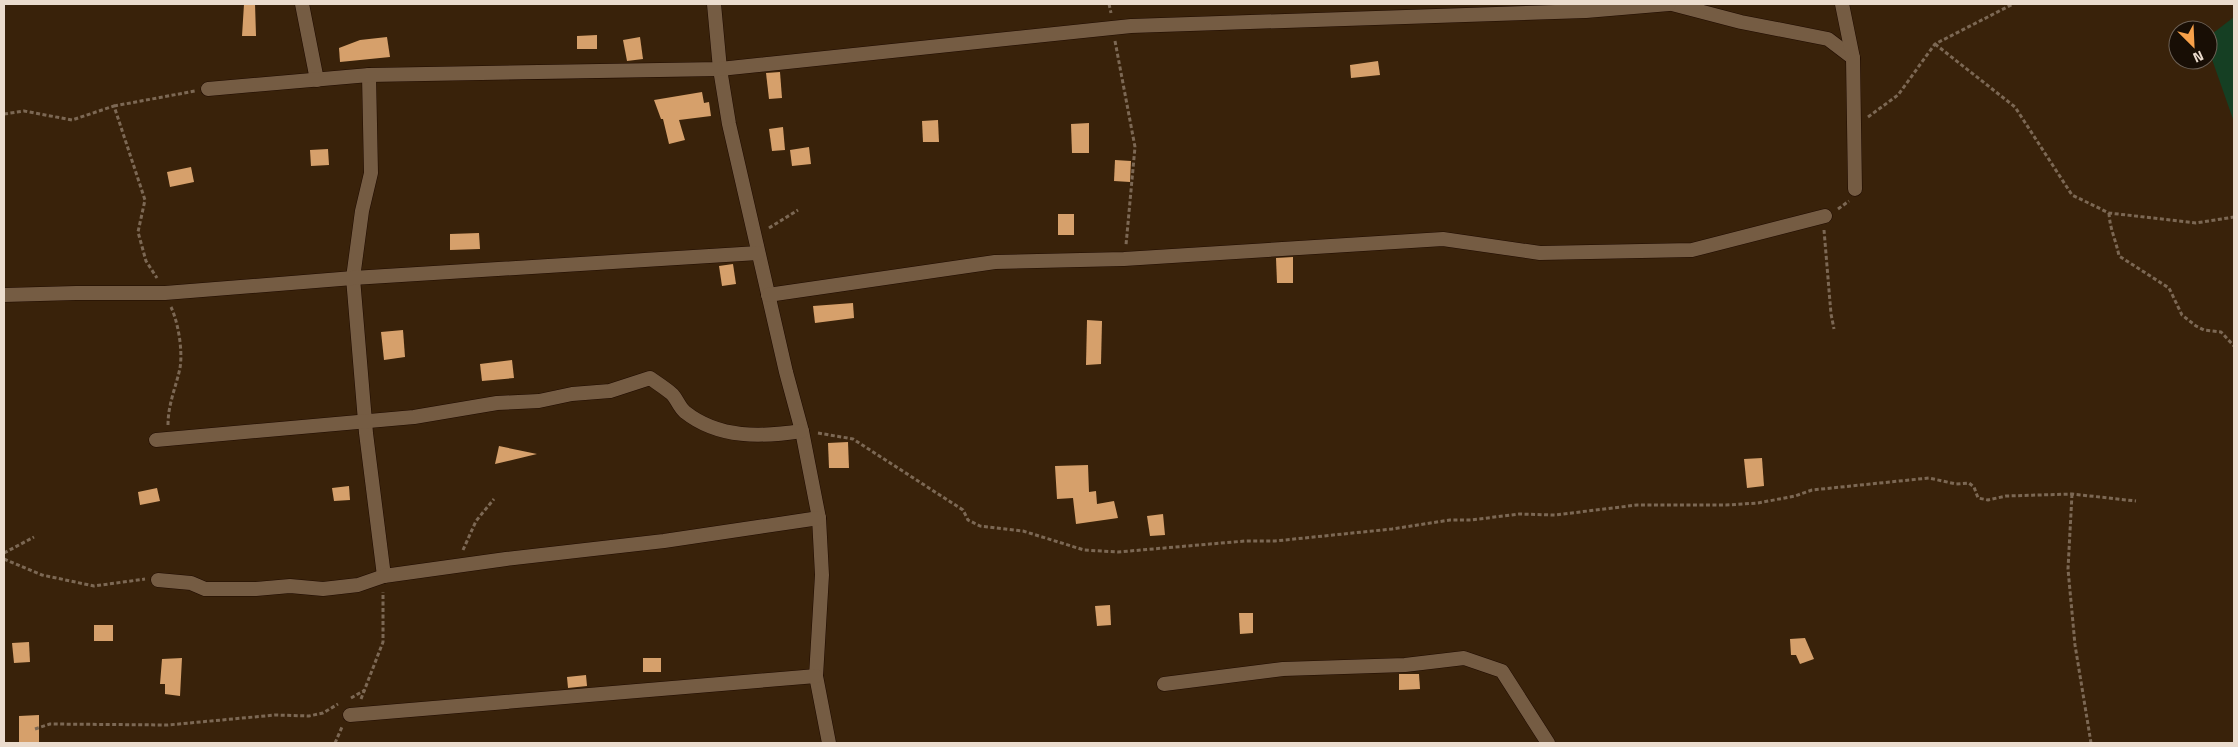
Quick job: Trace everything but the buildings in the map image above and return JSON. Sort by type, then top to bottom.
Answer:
[{"type":"street","points":[[302,4],[317,80]]},
{"type":"street","points":[[714,4],[720,70],[729,124],[758,253],[802,431],[819,518],[822,575],[816,676],[829,743]]},
{"type":"street","points":[[208,89],[369,75],[720,70],[1113,28],[1586,11],[1670,4],[1741,22],[1828,39],[1853,58]]},
{"type":"street","points":[[1842,4],[1853,58],[1855,189]]},
{"type":"street","points":[[369,75],[371,173],[362,211],[354,278],[365,420],[384,576]]},
{"type":"street","points":[[768,295],[995,262],[1124,259],[1443,239],[1540,253],[1692,250],[1825,216]]},
{"type":"street","points":[[4,296],[76,292],[165,293],[354,278],[758,253]]},
{"type":"street","points":[[160,440],[414,417],[468,406],[539,401],[572,394],[610,391],[650,378],[672,394],[683,411],[705,426],[738,434],[767,436],[802,431]]},
{"type":"street","points":[[158,580],[191,582],[204,589],[256,589],[290,586],[323,589],[358,585],[384,576],[664,541],[819,518]]},
{"type":"street","points":[[1164,684],[1284,669],[1405,665],[1464,658],[1502,671],[1548,743]]},
{"type":"street","points":[[350,715],[816,676]]},
{"type":"path","points":[[1109,4],[1135,148],[1124,259]]},
{"type":"path","points":[[1854,124],[1871,116],[1898,95],[1935,44],[2013,4]]},
{"type":"path","points":[[1935,44],[2015,107],[2072,195],[2109,213],[2196,223],[2234,218]]},
{"type":"path","points":[[4,114],[24,111],[72,120],[114,106],[208,89]]},
{"type":"path","points":[[114,106],[145,200],[138,232],[146,262],[165,293],[178,326],[180,362],[170,404],[168,431],[160,440]]},
{"type":"path","points":[[1834,328],[1831,314],[1824,227],[1825,216],[1845,205],[1855,189]]},
{"type":"path","points":[[754,234],[779,223],[798,210]]},
{"type":"path","points":[[2109,213],[2110,230],[2116,240],[2118,256],[2169,288],[2182,315],[2196,326],[2204,330],[2221,332],[2234,346]]},
{"type":"path","points":[[802,431],[853,439],[963,510],[968,520],[980,526],[1023,531],[1084,550],[1118,552],[1245,540],[1275,541],[1392,529],[1450,520],[1472,520],[1519,514],[1555,515],[1637,504],[1726,505],[1758,503],[1795,496],[1812,490],[1929,478],[1956,484],[1969,483],[1974,487],[1978,498],[1988,500],[2006,496],[2072,494],[2136,501]]},
{"type":"path","points":[[2072,494],[2068,569],[2075,645],[2091,743]]},
{"type":"path","points":[[455,567],[476,521],[494,499]]},
{"type":"path","points":[[4,553],[34,537]]},
{"type":"path","points":[[4,559],[42,575],[94,586],[140,579],[158,580]]},
{"type":"path","points":[[334,743],[366,690],[383,642],[384,576]]},
{"type":"path","points":[[35,729],[50,724],[168,725],[275,715],[308,716],[323,713],[366,690]]},
{"type":"green space","points":[[2234,17],[2234,122],[2216,70],[2218,70],[2218,29]]}]
